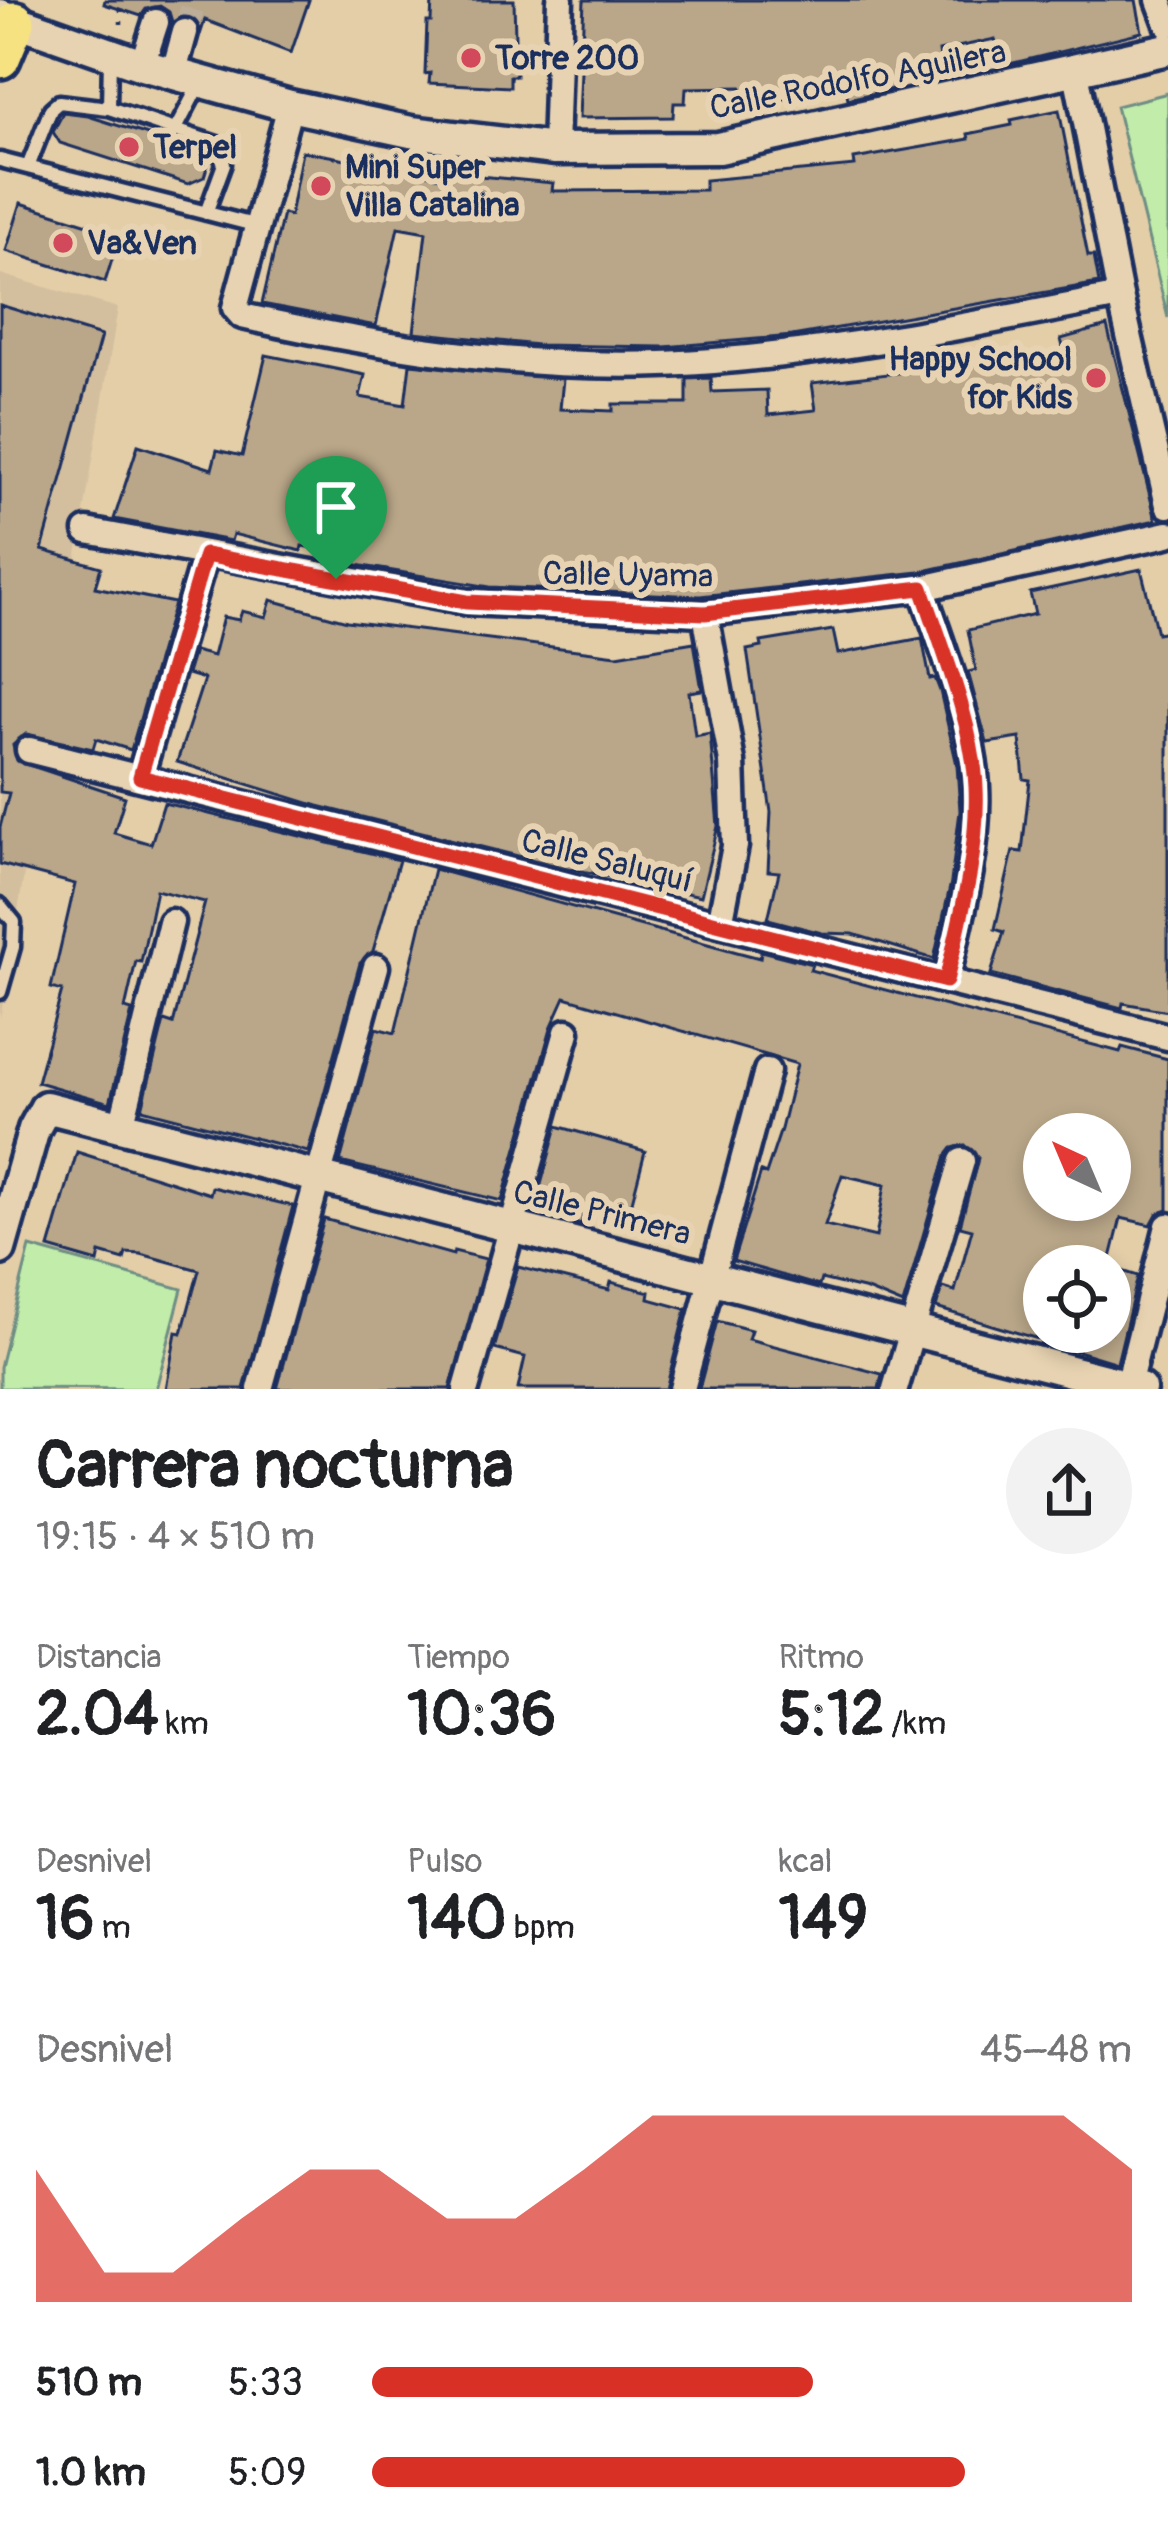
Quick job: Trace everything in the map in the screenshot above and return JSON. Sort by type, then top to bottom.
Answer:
[{"type":"street","points":[[555,149],[560,0]]},
{"type":"street","points":[[1159,0],[1168,24]]},
{"type":"street","points":[[142,65],[156,22]]},
{"type":"street","name":"Calle Rodolfo Aguilera","points":[[5,32],[110,55],[290,106],[411,132],[555,149],[718,148],[1168,49]]},
{"type":"street","points":[[185,32],[187,79]]},
{"type":"street","points":[[1076,72],[1168,506]]},
{"type":"street","points":[[290,106],[235,308],[238,313],[332,336],[509,360],[711,361],[940,331],[1120,296]]},
{"type":"street","name":"Calle Uyama","points":[[86,531],[467,602],[705,613],[922,588],[1168,534]]},
{"type":"street","points":[[140,777],[205,555]]},
{"type":"street","points":[[922,588],[955,689],[976,786],[967,889],[946,981]]},
{"type":"street","points":[[705,613],[732,762],[735,846],[720,924]]},
{"type":"street","name":"Calle Saluquí","points":[[29,749],[1168,1037]]},
{"type":"street","points":[[121,1127],[171,922]]},
{"type":"street","points":[[260,1389],[376,967]]},
{"type":"street","points":[[466,1389],[567,1032]]},
{"type":"street","points":[[682,1389],[767,1071]]},
{"type":"street","name":"Calle Primera","points":[[0,1249],[34,1129],[46,1107],[1131,1388]]},
{"type":"street","points":[[895,1389],[962,1161]]},
{"type":"street","points":[[1131,1388],[1168,1226]]},
{"type":"lane","points":[[109,108],[110,55]]},
{"type":"lane","points":[[176,129],[187,79]]},
{"type":"lane","points":[[28,167],[51,109],[59,102],[109,108],[217,144],[224,155],[206,213]]},
{"type":"lane","points":[[0,160],[258,226]]},
{"type":"lane","points":[[0,905],[14,922],[13,946],[0,992]]},
{"type":"shaded area","points":[[0,274],[118,308],[0,1019]]},
{"type":"green space","points":[[1168,93],[1168,318],[1116,106]]},
{"type":"green space","points":[[30,1247],[182,1289],[156,1389],[0,1388],[0,1367]]},
{"type":"building","points":[[105,0],[309,0],[291,53],[205,20],[201,32],[191,17],[172,22],[160,6],[146,9],[141,16],[104,4]]},
{"type":"building","name":"Torre 200","points":[[432,0],[514,0],[516,76],[510,76],[510,87],[429,83],[430,73],[425,74]]},
{"type":"building","points":[[584,0],[1136,0],[1142,32],[1001,66],[995,39],[939,51],[940,59],[930,61],[932,72],[895,80],[897,88],[848,99],[846,89],[743,106],[741,87],[686,88],[685,103],[674,103],[673,117],[579,118]]},
{"type":"building","points":[[1059,110],[1088,256],[1094,256],[1099,283],[792,336],[664,347],[537,345],[414,332],[426,232],[398,227],[376,326],[262,304],[283,214],[290,216],[302,151],[357,161],[358,157],[448,179],[448,173],[553,183],[552,191],[705,190],[705,180],[855,166],[854,159],[969,139],[968,134],[1012,125],[1011,120]]},
{"type":"building","name":"Terpel","points":[[63,113],[88,116],[199,151],[208,164],[204,177],[188,184],[60,143],[53,132]]},
{"type":"building","name":"Va&Ven","points":[[21,203],[120,234],[105,282],[6,251]]},
{"type":"building","points":[[0,305],[101,336],[42,550],[101,567],[95,587],[174,603],[131,750],[96,739],[93,749],[26,734],[13,745],[17,761],[125,797],[114,833],[151,844],[164,803],[399,860],[373,951],[360,963],[308,1152],[142,1109],[164,1021],[173,1024],[205,902],[156,890],[141,962],[136,961],[125,1009],[132,1011],[110,1103],[37,1082],[62,991],[51,988],[75,884],[0,864],[0,827],[9,793],[0,792]]},
{"type":"building","points":[[1107,326],[1156,520],[919,572],[700,596],[490,587],[351,564],[352,554],[302,546],[301,551],[233,534],[231,541],[114,519],[138,445],[212,469],[217,450],[242,456],[266,355],[365,375],[360,397],[405,405],[410,364],[563,379],[560,409],[613,411],[613,404],[687,404],[687,379],[711,378],[712,392],[767,390],[768,415],[816,410],[812,383],[1014,359],[1016,371],[1066,359],[1061,339]]},
{"type":"building","points":[[1141,569],[1157,633],[1168,631],[1168,1011],[1123,1003],[1122,1008],[991,974],[1004,932],[995,929],[1013,851],[1022,852],[1030,780],[1024,779],[1020,738],[987,743],[968,672],[976,670],[968,630],[1035,614],[1030,593]]},
{"type":"building","points":[[271,600],[347,621],[617,655],[694,642],[702,690],[689,692],[695,736],[710,733],[718,826],[701,896],[318,806],[177,762],[204,679],[187,674],[194,651],[213,656],[223,617],[239,620],[242,611],[266,617]]},
{"type":"building","points":[[833,630],[838,654],[922,638],[930,679],[935,678],[940,691],[957,765],[960,811],[934,959],[853,934],[822,933],[768,919],[779,872],[768,871],[771,812],[747,650],[762,647],[761,642]]},
{"type":"building","points":[[434,869],[760,958],[761,951],[812,964],[810,970],[1120,1052],[1122,1047],[1168,1059],[1168,1210],[1157,1214],[1151,1225],[1131,1220],[1131,1113],[1023,1113],[1023,1221],[1120,1221],[1114,1245],[1023,1245],[1023,1334],[936,1308],[942,1287],[955,1291],[972,1229],[960,1226],[978,1158],[965,1145],[952,1148],[946,1156],[903,1305],[867,1290],[821,1279],[819,1286],[733,1261],[761,1172],[766,1174],[781,1129],[797,1064],[565,997],[551,1028],[502,1201],[340,1162],[376,1028],[395,1033]],"holes":[[[842,1175],[885,1185],[876,1237],[825,1225]]]},
{"type":"building","points":[[557,1126],[645,1151],[627,1221],[585,1210],[581,1224],[534,1210]]},
{"type":"building","points":[[77,1152],[210,1194],[212,1187],[293,1206],[244,1389],[166,1389],[176,1332],[182,1333],[199,1270],[141,1254],[126,1253],[124,1260],[100,1253],[98,1262],[49,1248]]},
{"type":"building","points":[[324,1219],[453,1255],[454,1251],[486,1259],[450,1389],[277,1389]]},
{"type":"building","points":[[518,1267],[609,1290],[611,1282],[650,1292],[649,1299],[686,1309],[666,1389],[518,1389],[525,1357],[494,1349]]},
{"type":"building","points":[[1131,1274],[1138,1276],[1131,1305]]},
{"type":"building","points":[[717,1321],[751,1330],[748,1339],[882,1374],[879,1389],[699,1389]]},
{"type":"building","points":[[1084,1353],[1119,1353],[1117,1363]]},
{"type":"tunnel","points":[[185,32],[195,0]]},
{"type":"place","name":"Torre 200","points":[[471,58]]},
{"type":"place","name":"Terpel","points":[[129,147]]},
{"type":"place","name":"Mini Super Villa Catalina","points":[[321,186]]},
{"type":"place","name":"Va&Ven","points":[[63,243]]},
{"type":"place","name":"Happy School for Kids","points":[[1096,378]]},
{"type":"route","points":[[205,555],[336,579],[467,602],[705,613],[922,588],[955,689],[976,786],[967,889],[946,981],[140,777],[205,555]]}]
